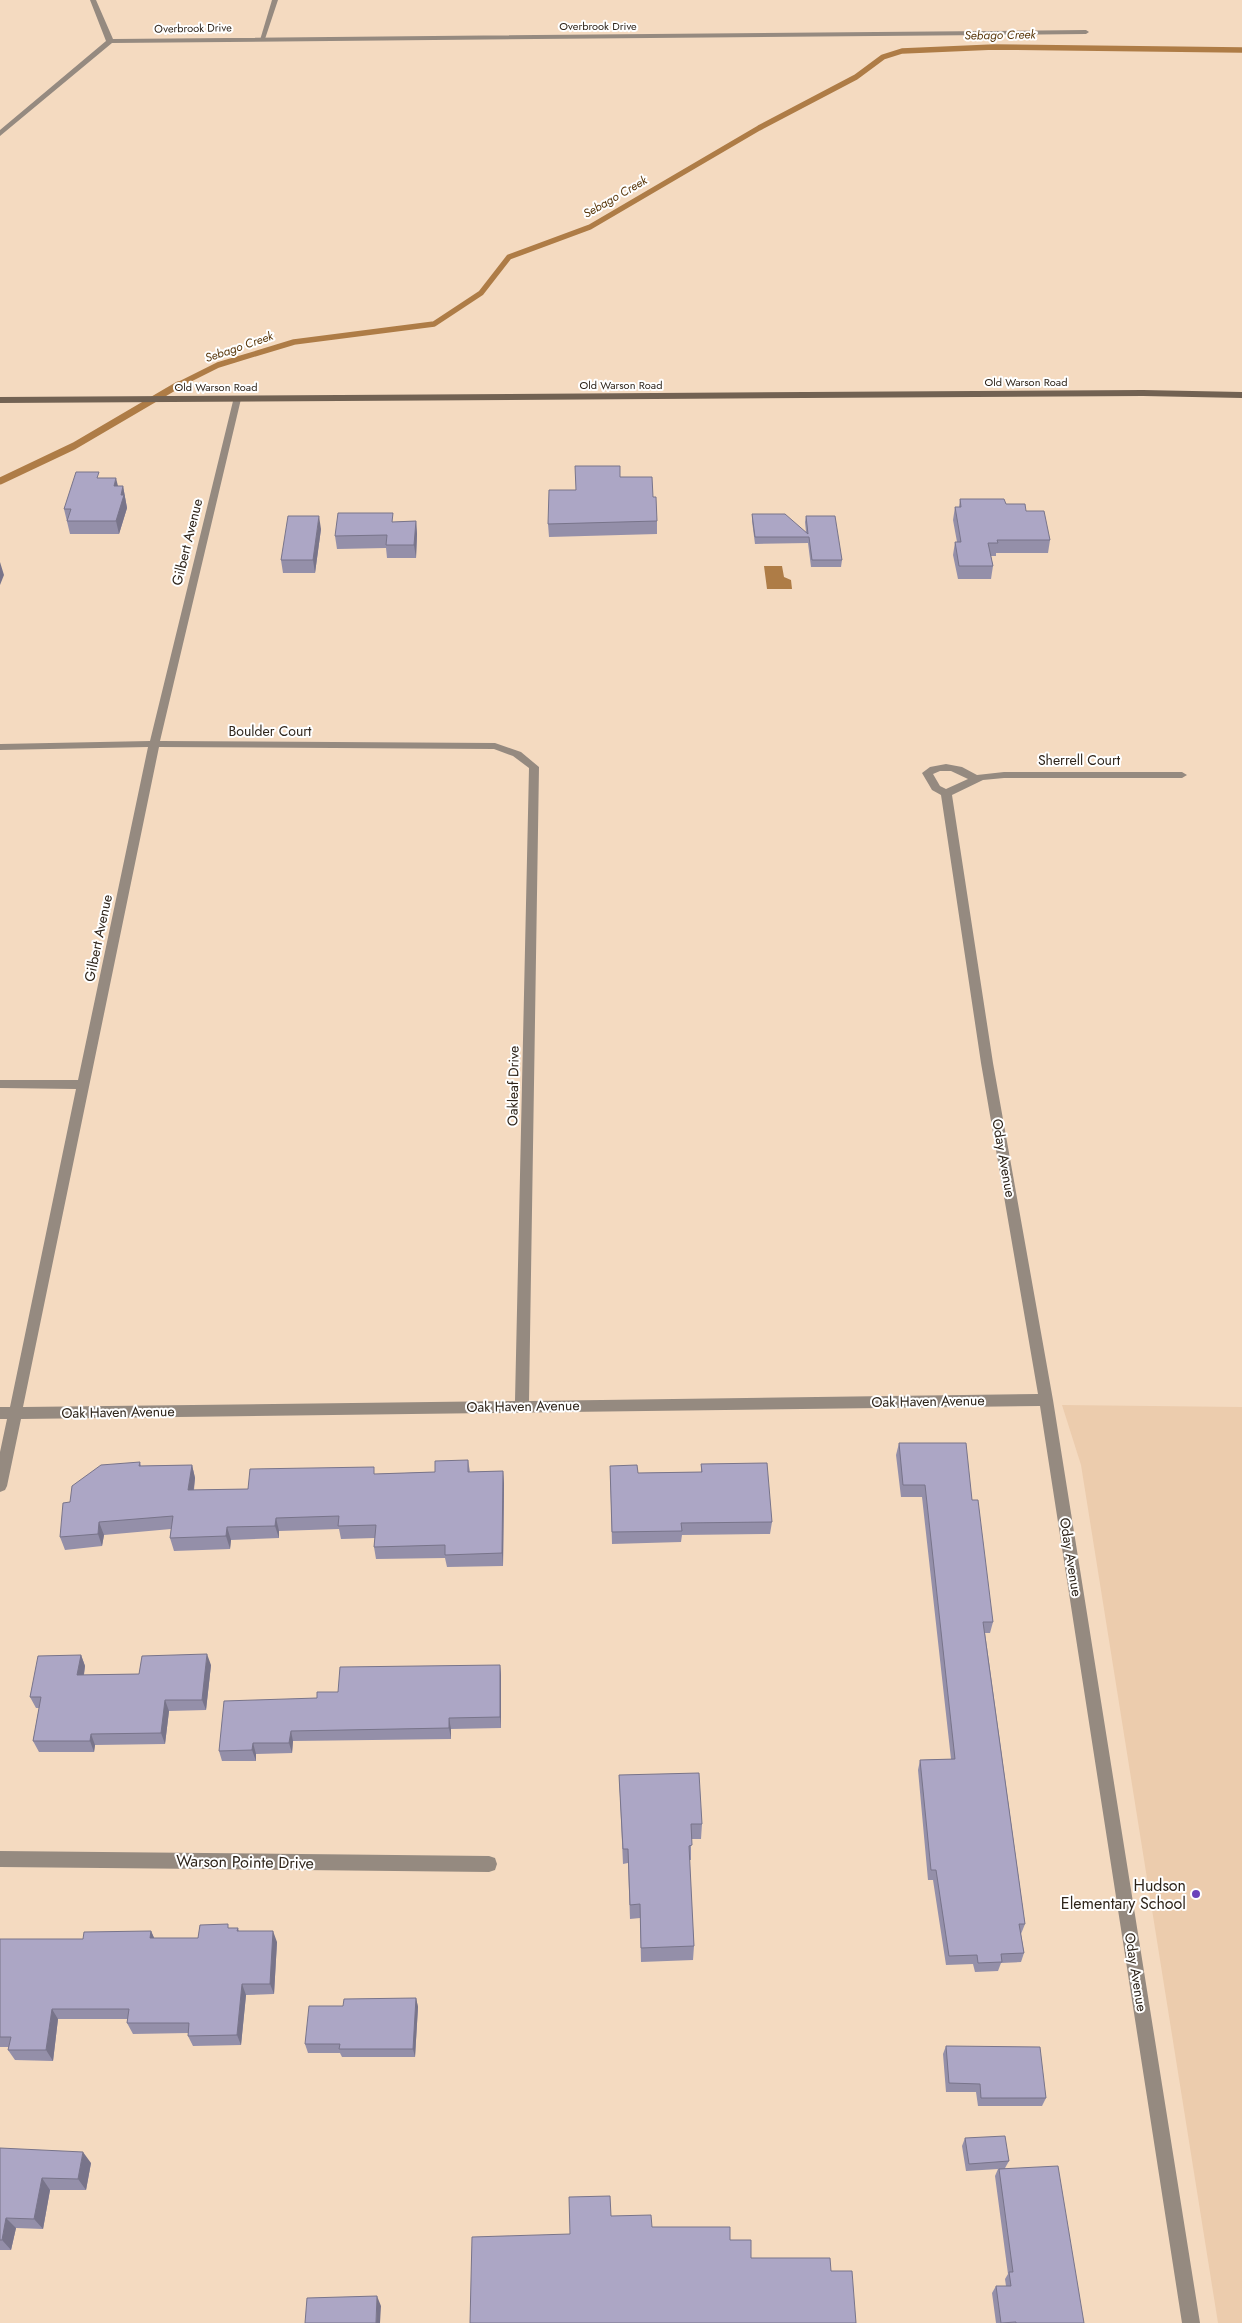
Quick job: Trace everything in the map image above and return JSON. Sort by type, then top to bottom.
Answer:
[{"type":"street","points":[[0,134],[110,40],[93,0]]},
{"type":"street","points":[[262,39],[275,0]]},
{"type":"street","name":"Overbrook Drive","points":[[110,40],[1086,32]]},
{"type":"street","name":"Old Warson Road","points":[[0,400],[1143,393],[1242,395]]},
{"type":"street","name":"Gilbert Avenue","points":[[0,1486],[154,744],[237,399]]},
{"type":"street","name":"Boulder Court","points":[[0,747],[154,744],[495,746],[517,754],[534,767]]},
{"type":"street","name":"Oakleaf Drive","points":[[522,1405],[534,767]]},
{"type":"street","points":[[946,792],[936,788],[927,773],[935,768],[954,767],[976,779]]},
{"type":"street","name":"Sherrell Court","points":[[946,792],[982,777],[1004,775],[1182,775]]},
{"type":"street","name":"Oday Avenue","points":[[946,792],[987,1062],[1046,1400],[1190,2323]]},
{"type":"street","points":[[0,1084],[83,1085]]},
{"type":"street","name":"Oak Haven Avenue","points":[[0,1413],[522,1405],[1046,1400]]},
{"type":"street","name":"Warson Pointe Drive","points":[[0,1859],[489,1864]]},
{"type":"shaded area","points":[[764,566],[782,566],[784,577],[791,580],[792,589],[767,589]]},
{"type":"shaded area","name":"Hudson Elementary School","points":[[1062,1405],[1242,1407],[1242,2323],[1218,2323],[1081,1465]]},
{"type":"building","points":[[575,466],[620,466],[620,477],[652,477],[653,497],[656,497],[657,521],[548,524],[549,490],[576,490]]},
{"type":"building","points":[[76,472],[99,472],[97,478],[116,478],[114,486],[123,486],[121,495],[124,495],[116,521],[67,521],[71,509],[64,509]]},
{"type":"building","points":[[960,499],[1004,499],[1006,504],[1025,504],[1026,511],[1044,511],[1050,540],[997,540],[998,543],[988,543],[993,566],[959,566],[955,542],[961,542],[955,507],[961,507]]},
{"type":"building","points":[[338,513],[393,513],[392,522],[416,521],[414,545],[386,545],[387,535],[335,536]]},
{"type":"building","points":[[752,514],[785,514],[808,534],[806,516],[835,516],[842,560],[812,560],[809,537],[755,537]]},
{"type":"building","points":[[288,516],[319,516],[313,560],[281,560]]},
{"type":"building","points":[[899,1443],[966,1443],[972,1500],[978,1500],[993,1622],[983,1622],[1025,1924],[1019,1924],[1024,1953],[1001,1954],[1002,1962],[978,1963],[977,1955],[949,1956],[936,1870],[931,1870],[920,1760],[955,1759],[925,1485],[903,1485]]},
{"type":"building","points":[[468,1460],[468,1472],[503,1471],[502,1553],[445,1555],[445,1545],[374,1547],[376,1525],[338,1526],[339,1516],[276,1518],[275,1526],[227,1527],[226,1536],[170,1538],[173,1516],[99,1522],[98,1534],[60,1537],[63,1503],[70,1502],[72,1486],[101,1465],[140,1462],[139,1466],[192,1465],[188,1490],[248,1489],[250,1469],[374,1467],[374,1474],[435,1472],[435,1461]]},
{"type":"building","points":[[767,1463],[772,1522],[681,1523],[682,1531],[612,1532],[610,1466],[637,1465],[638,1473],[702,1472],[701,1464]]},
{"type":"building","points":[[207,1654],[202,1700],[165,1700],[161,1733],[91,1734],[90,1741],[33,1741],[41,1697],[30,1697],[38,1656],[81,1655],[77,1675],[139,1674],[142,1656]]},
{"type":"building","points":[[500,1665],[500,1717],[449,1718],[449,1728],[291,1731],[289,1743],[253,1743],[252,1750],[219,1751],[224,1701],[317,1698],[317,1692],[338,1692],[340,1667]]},
{"type":"building","points":[[699,1773],[702,1824],[691,1824],[692,1845],[689,1846],[694,1946],[641,1948],[640,1904],[630,1905],[628,1849],[623,1849],[619,1775]]},
{"type":"building","points":[[228,1924],[228,1928],[238,1928],[237,1931],[273,1931],[270,1984],[242,1984],[237,2035],[188,2036],[189,2023],[127,2023],[129,2009],[52,2009],[46,2050],[8,2050],[11,2037],[0,2037],[0,1939],[83,1939],[84,1932],[151,1931],[150,1938],[198,1938],[200,1925]]},
{"type":"building","points":[[416,1998],[413,2049],[339,2049],[340,2044],[305,2044],[309,2006],[343,2006],[344,1999]]},
{"type":"building","points":[[946,2046],[1040,2047],[1046,2098],[981,2098],[980,2084],[949,2083]]},
{"type":"building","points":[[1005,2136],[1009,2161],[969,2164],[965,2138]]},
{"type":"building","points":[[0,2148],[83,2152],[78,2179],[42,2178],[34,2219],[6,2218],[2,2240],[0,2240]]},
{"type":"building","points":[[1058,2166],[1084,2323],[1001,2323],[996,2286],[1011,2286],[1009,2272],[1013,2272],[999,2169]]},
{"type":"building","points":[[610,2196],[611,2216],[651,2215],[652,2227],[730,2227],[730,2240],[751,2240],[751,2258],[830,2258],[831,2271],[852,2271],[856,2323],[470,2323],[472,2237],[570,2234],[569,2197]]},
{"type":"building","points":[[377,2296],[376,2323],[305,2323],[307,2298]]},
{"type":"waterway","name":"Sebago Creek","points":[[178,385],[218,365],[294,342],[434,324],[481,293],[509,257],[590,227],[759,128],[856,77],[883,57],[902,51],[994,47],[1242,50]]},
{"type":"waterway","name":"Sebago Creek","points":[[0,481],[74,446],[178,385]]},
{"type":"place","name":"Hudson Elementary School","points":[[1196,1894]]}]
